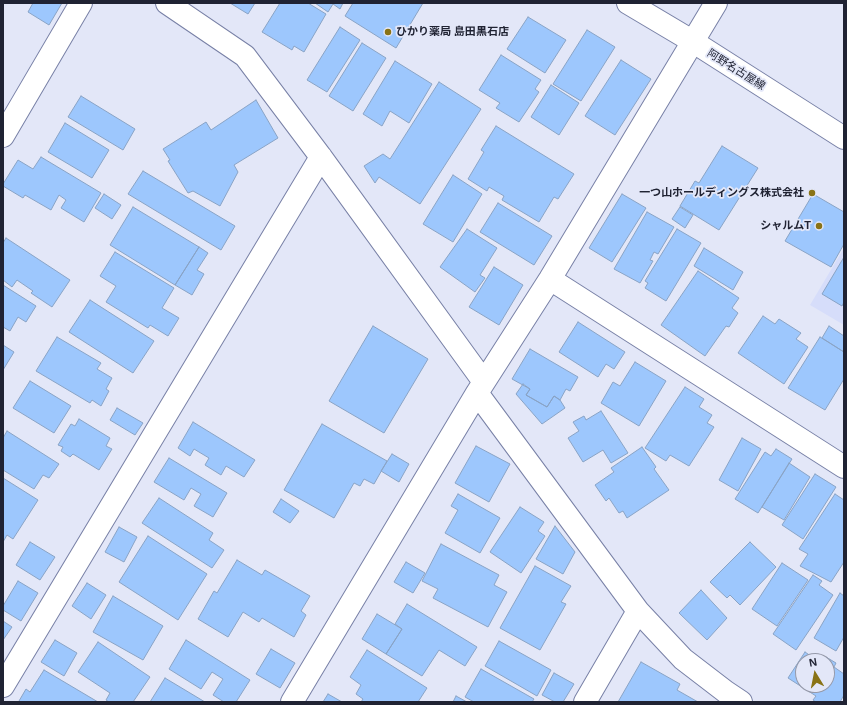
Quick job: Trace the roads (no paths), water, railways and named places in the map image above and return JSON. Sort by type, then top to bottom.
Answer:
[{"type":"street","points":[[3,136],[81,3]]},
{"type":"street","points":[[168,3],[245,56],[321,157],[638,611],[683,659],[741,702]]},
{"type":"street","name":"阿野名古屋線","points":[[628,3],[692,41],[844,138]]},
{"type":"street","points":[[292,702],[481,387],[550,279],[716,3]]},
{"type":"street","points":[[3,686],[321,157]]},
{"type":"street","points":[[550,279],[844,467]]},
{"type":"street","points":[[585,702],[638,611]]},
{"type":"place","name":"ひかり薬局 島田黒石店","points":[[388,32]]},
{"type":"place","name":"一つ山ホールディングス株式会社","points":[[812,193]]},
{"type":"place","name":"シャルムT","points":[[819,226]]}]
